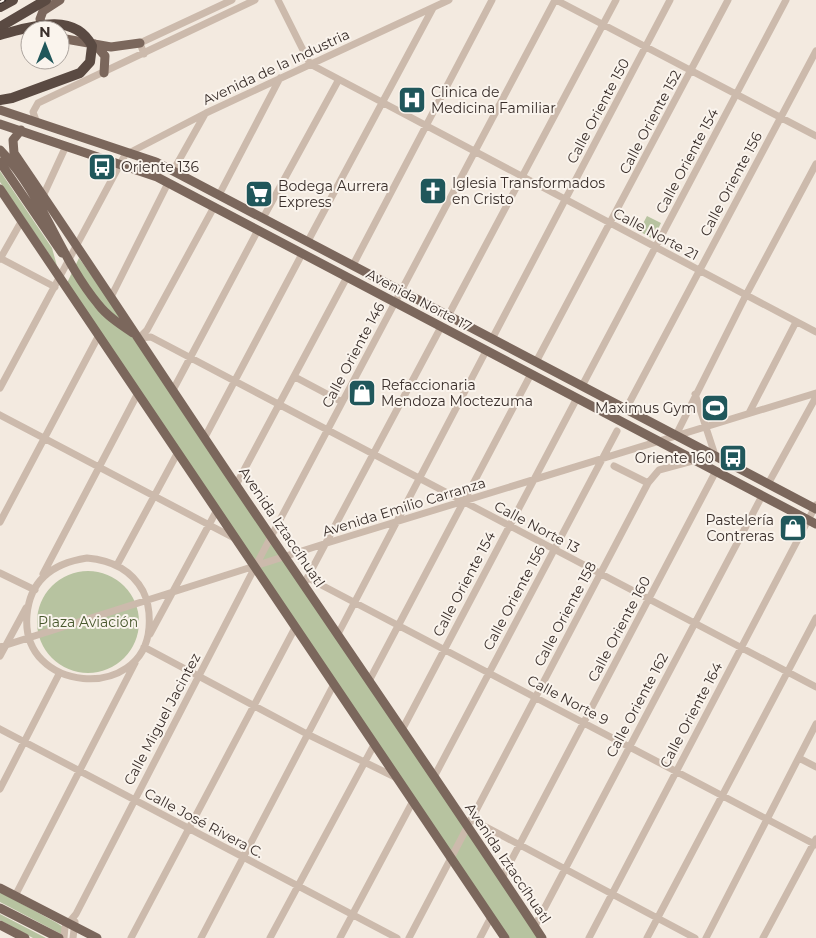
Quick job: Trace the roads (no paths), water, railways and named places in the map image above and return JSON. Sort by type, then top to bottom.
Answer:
[{"type":"highway","points":[[0,7],[13,0]]},
{"type":"highway","points":[[0,26],[46,0]]},
{"type":"highway","points":[[0,35],[44,24],[60,25],[79,30],[92,46],[90,62],[80,73],[0,100]]},
{"type":"main road","points":[[42,20],[43,11],[60,0]]},
{"type":"main road","points":[[70,40],[122,46],[140,43]]},
{"type":"main road","points":[[95,44],[106,56],[104,73]]},
{"type":"main road","name":"Avenida Norte 17","points":[[0,110],[128,153],[173,171],[815,507]]},
{"type":"main road","name":"Avenida Norte 17","points":[[0,124],[145,172],[168,183],[812,522]]},
{"type":"main road","name":"Avenida Iztaccíhuatl","points":[[21,130],[14,138],[13,149],[43,196],[76,247],[140,338],[236,485],[306,581],[368,681],[434,777],[469,822],[502,878],[542,938]]},
{"type":"main road","points":[[0,150],[43,211],[69,260],[98,305],[117,322],[140,338]]},
{"type":"main road","points":[[0,162],[54,245],[69,260]]},
{"type":"main road","points":[[0,189],[505,938]]},
{"type":"main road","points":[[0,888],[97,938]]},
{"type":"main road","points":[[0,908],[58,938]]},
{"type":"main road","points":[[0,925],[25,938]]},
{"type":"street","points":[[144,54],[140,43],[232,0]]},
{"type":"street","points":[[37,123],[33,112],[36,105],[255,0]]},
{"type":"street","points":[[278,0],[310,64]]},
{"type":"street","name":"Avenida de la Industria","points":[[0,388],[119,164],[128,153],[206,113],[449,0]]},
{"type":"street","points":[[353,265],[492,0]]},
{"type":"street","points":[[555,0],[692,69],[816,136]]},
{"type":"street","name":"Calle Oriente 146","points":[[272,536],[400,290],[555,0]]},
{"type":"street","points":[[448,316],[616,0]]},
{"type":"street","name":"Calle Oriente 150","points":[[492,339],[670,0]]},
{"type":"street","name":"Calle Oriente 152","points":[[536,362],[611,224],[728,0]]},
{"type":"street","name":"Calle Oriente 154","points":[[582,386],[786,0]]},
{"type":"street","points":[[308,241],[433,8]]},
{"type":"street","name":"Calle Oriente 156","points":[[626,409],[816,51]]},
{"type":"street","name":"Calle Norte 21","points":[[310,64],[338,81],[427,126],[816,332]]},
{"type":"street","points":[[219,194],[280,78]]},
{"type":"street","points":[[263,218],[338,81]]},
{"type":"street","points":[[173,171],[206,113]]},
{"type":"street","points":[[43,196],[66,146]]},
{"type":"street","points":[[676,435],[746,295],[816,164]]},
{"type":"street","points":[[111,297],[168,183]]},
{"type":"street","points":[[140,338],[147,330],[214,207]]},
{"type":"street","points":[[21,222],[0,259],[54,287]]},
{"type":"street","points":[[173,390],[258,230]]},
{"type":"street","points":[[205,437],[302,254]]},
{"type":"street","points":[[236,485],[347,277]]},
{"type":"street","points":[[749,413],[796,322]]},
{"type":"street","points":[[306,581],[441,327]]},
{"type":"street","points":[[0,522],[99,335]]},
{"type":"street","name":"Calle Norte 13","points":[[140,338],[151,337],[816,687]]},
{"type":"street","points":[[338,634],[486,351]]},
{"type":"street","points":[[368,681],[465,502],[531,374]]},
{"type":"street","points":[[295,377],[342,402]]},
{"type":"street","name":"Avenida Emilio Carranza","points":[[3,646],[327,543],[465,502],[816,392]]},
{"type":"street","points":[[0,656],[3,646],[28,604],[138,393]]},
{"type":"street","points":[[696,394],[715,455]]},
{"type":"street","points":[[768,484],[816,397]]},
{"type":"street","name":"Calle Oriente 154","points":[[402,730],[576,398]]},
{"type":"street","points":[[0,415],[237,540]]},
{"type":"street","name":"Calle Oriente 156","points":[[434,777],[617,431]]},
{"type":"street","points":[[117,565],[178,452]]},
{"type":"street","name":"Calle Oriente 158","points":[[409,938],[648,483],[659,470],[696,460]]},
{"type":"street","points":[[614,466],[648,483]]},
{"type":"street","name":"Calle Oriente 160","points":[[502,878],[716,471]]},
{"type":"street","name":"Calle Oriente 162","points":[[535,926],[762,496]]},
{"type":"street","name":"Calle Oriente 164","points":[[589,938],[741,647],[812,522],[815,507]]},
{"type":"street","points":[[15,896],[217,510]]},
{"type":"street","name":"Calle Miguel Jacintez","points":[[64,938],[272,536]]},
{"type":"street","points":[[42,576],[70,560],[103,559],[117,565],[135,580],[147,600],[150,618],[149,637]]},
{"type":"street","points":[[0,573],[34,590]]},
{"type":"street","name":"Calle Norte 9","points":[[306,581],[355,601],[815,843]]},
{"type":"street","points":[[28,604],[27,621],[29,637],[46,664],[59,674],[91,680],[107,677],[136,662]]},
{"type":"street","points":[[646,938],[816,618]]},
{"type":"street","points":[[131,938],[252,705],[296,626]]},
{"type":"street","points":[[144,647],[307,734],[398,778]]},
{"type":"street","points":[[0,789],[59,674]]},
{"type":"street","points":[[201,938],[334,684]]},
{"type":"street","points":[[706,938],[816,724]]},
{"type":"street","name":"Calle José Rivera C.","points":[[0,729],[397,938]]},
{"type":"street","points":[[270,938],[363,762],[375,743]]},
{"type":"street","points":[[799,758],[816,766]]},
{"type":"street","points":[[340,938],[413,801]]},
{"type":"street","points":[[469,822],[695,938]]},
{"type":"street","points":[[763,938],[815,843]]},
{"type":"street","points":[[480,938],[491,917]]},
{"type":"street","name":"Calle Miguel Jacintez","points":[[71,924],[73,938]]},
{"type":"railway","points":[[0,2],[4,0]]},
{"type":"place","name":"Clinica de Medicina Familiar","points":[[412,100]]},
{"type":"place","name":"Oriente 136","points":[[102,167]]},
{"type":"place","name":"Iglesia Transformados en Cristo","points":[[433,191]]},
{"type":"place","name":"Bodega Aurrera Express","points":[[259,194]]},
{"type":"place","name":"Refaccionaria Mendoza Moctezuma","points":[[362,393]]},
{"type":"place","name":"Maximus Gym","points":[[715,408]]},
{"type":"place","name":"Oriente 160","points":[[733,458]]},
{"type":"place","name":"Pastelería Contreras","points":[[793,528]]},
{"type":"park label","name":"Plaza Aviación","points":[[88,622]]}]
